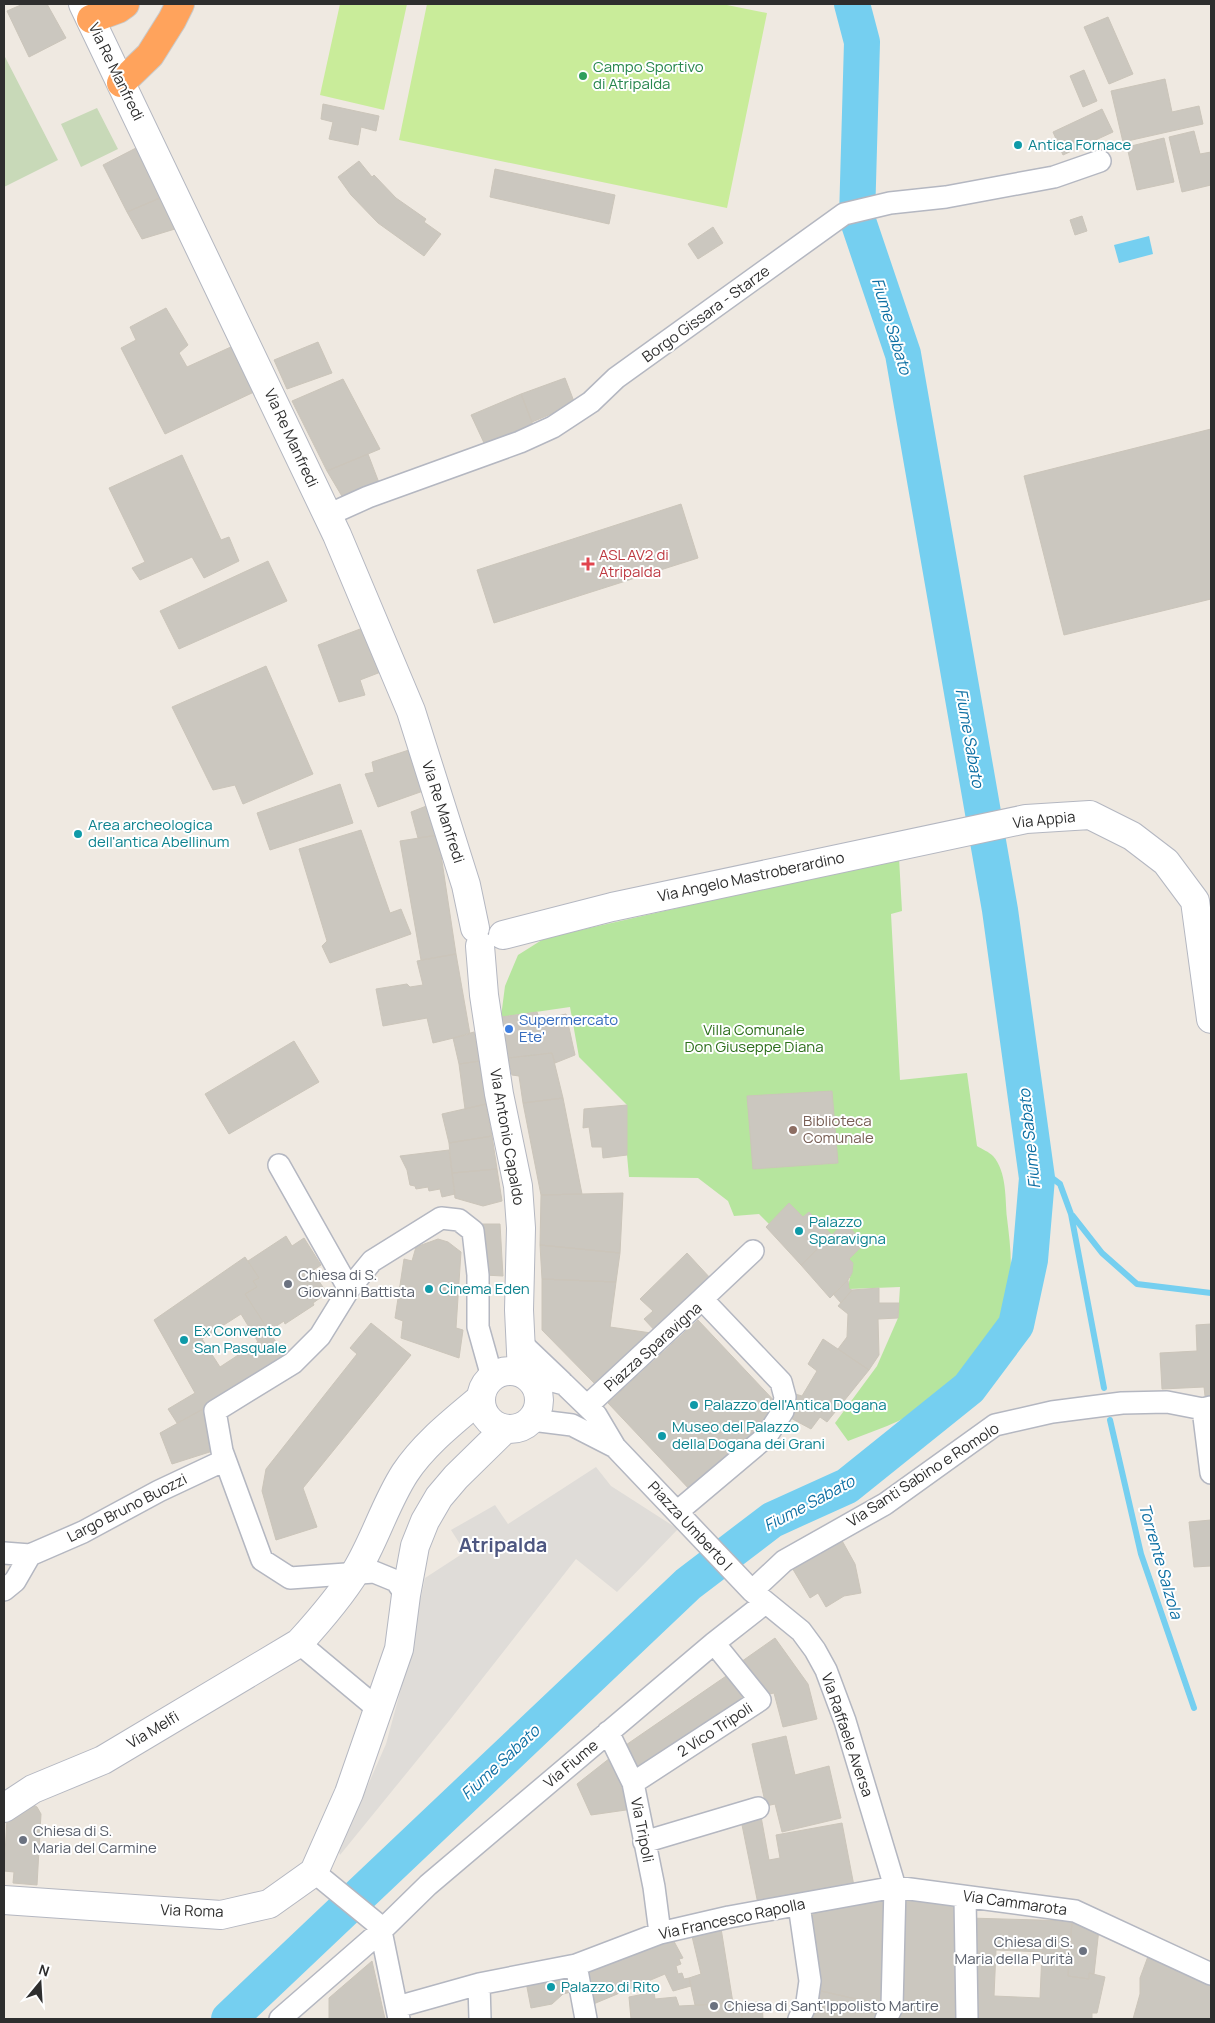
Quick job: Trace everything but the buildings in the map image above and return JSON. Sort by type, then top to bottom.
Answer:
[{"type":"highway","points":[[87,11],[118,9],[125,4]]},
{"type":"highway","points":[[121,83],[150,54],[180,4]]},
{"type":"street","name":"Via Re Manfredi","points":[[87,11],[328,515],[411,711],[466,884],[491,933]]},
{"type":"street","name":"Borgo Gissara - Starze","points":[[328,515],[368,497],[520,442],[553,427],[591,402],[616,378],[844,214],[890,203],[946,197],[1054,177],[1100,161]]},
{"type":"street","name":"Via Appia","points":[[953,835],[1026,819],[1090,815],[1132,836],[1166,862],[1195,901],[1211,1019]]},
{"type":"street","name":"Via Angelo Mastroberardino","points":[[491,933],[549,923],[621,905],[953,835]]},
{"type":"street","name":"Via Antonio Capaldo","points":[[491,933],[484,995],[499,1094],[518,1186],[521,1228],[519,1310]]},
{"type":"street","points":[[279,1165],[350,1289]]},
{"type":"street","points":[[406,1595],[396,1581],[374,1572],[290,1578],[262,1560],[224,1460],[215,1411],[293,1363],[320,1336],[350,1289],[372,1261],[442,1218],[459,1220],[473,1231],[478,1275],[478,1327],[499,1380]]},
{"type":"street","points":[[702,1299],[753,1251]]},
{"type":"street","name":"Piazza Sparavigna","points":[[587,1406],[702,1299],[781,1382],[785,1397],[783,1411],[766,1437],[682,1517]]},
{"type":"street","points":[[505,1429],[490,1421],[482,1407],[520,1343],[519,1310]]},
{"type":"street","points":[[398,2013],[378,1927],[314,1872],[349,1793],[378,1709],[299,1643],[317,1623],[355,1572],[390,1497],[406,1471],[434,1438],[499,1380],[519,1310]]},
{"type":"street","name":"Piazza Umberto I","points":[[520,1343],[596,1415],[615,1447],[754,1593]]},
{"type":"street","points":[[499,1380],[536,1386],[540,1404],[532,1420]]},
{"type":"street","name":"Piazza Umberto I","points":[[499,1380],[564,1384]]},
{"type":"street","name":"Via Santi Sabino e Romolo","points":[[754,1593],[784,1561],[885,1504],[994,1425],[1052,1412],[1122,1403],[1167,1402],[1207,1408]]},
{"type":"street","points":[[1207,1408],[1211,1473]]},
{"type":"street","name":"Piazza Umberto I","points":[[378,1709],[399,1649],[415,1546],[439,1497],[456,1477],[505,1429],[515,1429],[524,1426],[532,1420],[572,1425],[615,1447]]},
{"type":"street","name":"Largo Bruno Buozzi","points":[[4,1554],[30,1555],[84,1532],[224,1460]]},
{"type":"street","points":[[4,1590],[15,1581],[30,1555]]},
{"type":"street","name":"Via Fiume","points":[[280,2019],[378,1927],[714,1643],[754,1593]]},
{"type":"street","name":"Via Raffaele Aversa","points":[[754,1593],[800,1631],[815,1650],[826,1670],[845,1720],[895,1887],[892,2007],[886,2019]]},
{"type":"street","name":"Via Melfi","points":[[4,1808],[33,1789],[103,1760],[299,1643]]},
{"type":"street","name":"2 Vico Tripoli","points":[[633,1783],[760,1700],[714,1643]]},
{"type":"street","name":"Via Tripoli","points":[[608,1732],[633,1783],[654,1887],[660,1933]]},
{"type":"street","points":[[644,1842],[758,1808]]},
{"type":"street","name":"Via Roma","points":[[4,1900],[221,1915],[269,1904],[314,1872]]},
{"type":"street","name":"Via Cammarota","points":[[895,1887],[1075,1911],[1211,1974]]},
{"type":"street","name":"Via Francesco Rapolla","points":[[398,2013],[479,1984],[576,1965],[660,1933],[729,1917],[895,1887]]},
{"type":"street","points":[[965,1897],[967,2019]]},
{"type":"street","points":[[799,1905],[810,1982],[807,2002],[800,2019]]},
{"type":"street","points":[[576,1965],[586,2019]]},
{"type":"street","points":[[479,1984],[480,2019]]},
{"type":"green space","points":[[340,4],[407,4],[384,110],[320,95]]},
{"type":"green space","name":"Campo Sportivo di Atripalda","points":[[427,4],[722,4],[767,13],[727,208],[399,140]]},
{"type":"green space","points":[[4,55],[58,160],[4,187]]},
{"type":"green space","points":[[97,108],[118,149],[81,167],[61,124]]},
{"type":"green space","name":"Villa Comunale Don Giuseppe Diana","points":[[899,858],[902,911],[891,914],[900,1080],[967,1073],[977,1146],[993,1156],[998,1162],[1003,1177],[1011,1268],[1009,1287],[1002,1314],[986,1345],[964,1373],[924,1407],[887,1426],[848,1441],[835,1423],[877,1366],[898,1318],[900,1287],[849,1289],[853,1263],[849,1259],[864,1244],[845,1223],[832,1235],[809,1212],[803,1217],[789,1204],[769,1224],[759,1214],[734,1216],[728,1201],[698,1178],[629,1177],[627,1105],[579,1057],[570,1007],[501,1017],[505,986],[518,955],[545,938]]},
{"type":"shaded area","points":[[596,1467],[611,1486],[678,1529],[617,1592],[576,1559],[449,1721],[340,1855],[339,1851],[386,1744],[402,1685],[412,1602],[421,1597],[425,1578],[465,1552],[451,1530],[495,1505],[508,1524]]},
{"type":"water","points":[[1149,236],[1153,254],[1119,263],[1114,245]]},
{"type":"waterway","name":"Fiume Sabato","points":[[229,2019],[688,1584],[772,1520],[847,1486],[969,1388],[1016,1325],[1030,1260],[1037,1178],[1000,910],[903,354],[857,218],[862,42],[852,4]]},
{"type":"waterway","name":"Torrente Salzola","points":[[1035,1161],[1044,1172],[1060,1184],[1071,1214],[1104,1388]]},
{"type":"waterway","points":[[1073,1216],[1102,1253],[1137,1284],[1211,1293]]},
{"type":"waterway","name":"Torrente Salzola","points":[[1110,1420],[1141,1554],[1194,1708]]},
{"type":"place","name":"Campo Sportivo di Atripalda","points":[[583,76]]},
{"type":"place","name":"Antica Fornace","points":[[1018,145]]},
{"type":"place","name":"ASL AV2 di Atripalda","points":[[588,564]]},
{"type":"place","name":"Area archeologica dell'antica Abellinum","points":[[78,834]]},
{"type":"place","name":"Supermercato Ete'","points":[[509,1029]]},
{"type":"place","name":"Biblioteca Comunale","points":[[793,1130]]},
{"type":"place","name":"Palazzo Sparavigna","points":[[799,1231]]},
{"type":"place","name":"Chiesa di S. Giovanni Battista","points":[[288,1284]]},
{"type":"place","name":"Cinema Eden","points":[[429,1289]]},
{"type":"place","name":"Ex Convento San Pasquale","points":[[184,1340]]},
{"type":"place","name":"Palazzo dell'Antica Dogana","points":[[694,1405]]},
{"type":"place","name":"Museo del Palazzo della Dogana dei Grani","points":[[662,1436]]},
{"type":"place","name":"Chiesa di S. Maria del Carmine","points":[[23,1840]]},
{"type":"place","name":"Chiesa di S. Maria della Purità","points":[[1083,1951]]},
{"type":"place","name":"Palazzo di Rito","points":[[551,1987]]},
{"type":"place","name":"Chiesa di Sant'Ippolisto Martire","points":[[714,2006]]},
{"type":"district","name":"Atripalda","points":[[503,1545]]}]
